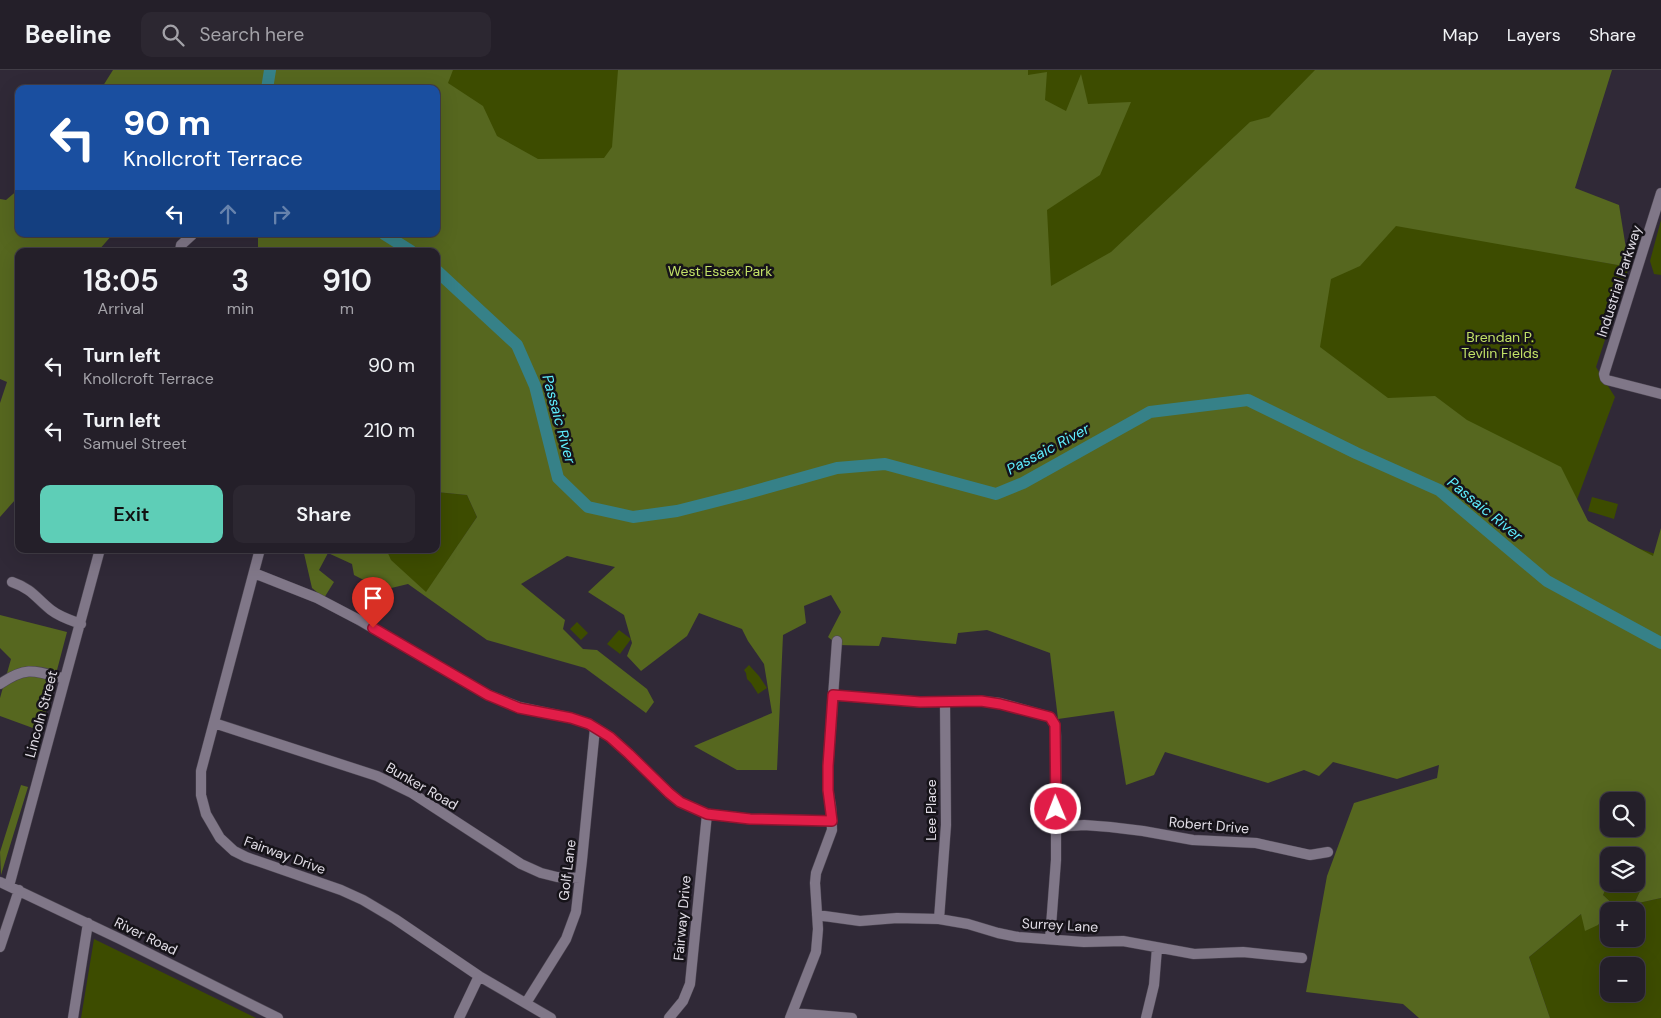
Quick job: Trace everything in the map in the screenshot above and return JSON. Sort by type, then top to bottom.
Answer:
[{"type":"street","name":"Industrial Parkway","points":[[1661,193],[1604,374],[1607,380],[1661,394]]},
{"type":"street","points":[[181,248],[190,237]]},
{"type":"street","name":"Lincoln Street","points":[[0,947],[9,886],[99,553]]},
{"type":"street","name":"Fairway Drive","points":[[259,553],[201,771],[200,795],[213,828],[227,845],[246,857],[341,890],[363,900],[480,976],[551,1018]]},
{"type":"street","points":[[254,573],[317,598],[502,702],[519,708],[571,718],[595,728],[610,737],[680,802],[707,814],[750,819],[832,821]]},
{"type":"street","points":[[12,582],[26,587],[62,617],[81,624]]},
{"type":"street","points":[[837,641],[828,766],[828,790],[832,821],[828,842],[816,873],[818,929],[816,952],[791,1015],[852,1018]]},
{"type":"street","points":[[0,684],[11,676],[24,671],[34,670],[65,679]]},
{"type":"street","points":[[833,695],[895,701],[981,701],[1050,717],[1053,720],[1056,736],[1056,860],[1050,939]]},
{"type":"street","name":"Lee Place","points":[[939,919],[946,825],[945,702]]},
{"type":"street","name":"Bunker Road","points":[[214,723],[377,776],[412,793],[521,864],[541,873],[557,877],[580,878]]},
{"type":"street","name":"Golf Lane","points":[[526,1003],[566,939],[576,912],[595,728]]},
{"type":"street","name":"Fairway Drive","points":[[669,1018],[683,1002],[690,984],[707,814]]},
{"type":"street","name":"Robert Drive","points":[[1056,827],[1110,827],[1192,840],[1256,843],[1310,855],[1328,852]]},
{"type":"street","name":"River Road","points":[[9,886],[88,923],[278,1018]]},
{"type":"street","name":"Surrey Lane","points":[[817,915],[860,921],[905,918],[939,919],[1018,936],[1084,942],[1123,941],[1194,954],[1243,952],[1302,958]]},
{"type":"street","points":[[73,1018],[88,923]]},
{"type":"street","points":[[1146,1018],[1154,985],[1157,948]]},
{"type":"street","points":[[459,1018],[480,976]]},
{"type":"green space","points":[[113,70],[453,70],[448,83],[483,106],[497,136],[538,159],[604,158],[612,147],[618,70],[1028,70],[1028,75],[1047,72],[1045,100],[1066,111],[1081,74],[1088,104],[1131,102],[1100,175],[1047,210],[1051,286],[1111,252],[1250,122],[1269,117],[1315,70],[1612,70],[1575,188],[1619,205],[1629,267],[1396,226],[1360,266],[1331,279],[1320,347],[1388,398],[1435,396],[1467,420],[1561,467],[1588,521],[1653,556],[1661,528],[1661,898],[1635,902],[1640,892],[1645,892],[1645,847],[1600,847],[1600,892],[1604,892],[1603,895],[1611,902],[1600,902],[1600,922],[1585,931],[1581,914],[1529,957],[1550,1018],[1419,1018],[1403,1004],[1306,992],[1327,876],[1354,803],[1437,778],[1439,765],[1397,779],[1333,762],[1319,776],[1304,770],[1268,783],[1165,752],[1154,775],[1126,785],[1114,711],[1058,719],[1050,653],[987,630],[958,633],[956,644],[882,637],[879,646],[838,645],[828,637],[841,612],[831,595],[804,606],[806,623],[783,635],[777,770],[737,770],[694,746],[772,713],[764,664],[742,629],[699,613],[687,636],[641,671],[627,656],[632,643],[624,615],[588,592],[615,567],[567,556],[521,584],[565,620],[563,629],[583,649],[597,650],[647,689],[654,702],[646,713],[585,668],[487,640],[408,584],[383,590],[354,575],[352,564],[328,553],[388,553],[391,560],[426,592],[477,517],[467,495],[440,492],[440,248],[258,248],[258,237],[440,237],[440,85],[104,85]]},
{"type":"green space","name":"West Essex Park","points":[[291,70],[1591,70],[1547,252],[1629,267],[1596,367],[1615,397],[1568,524],[1661,556],[1661,618],[440,252],[440,248],[436,248],[436,237],[440,237],[440,85],[289,85]]},
{"type":"green space","points":[[15,192],[15,237],[110,237],[101,248],[15,248],[15,500],[0,517],[0,403],[7,382],[0,379],[0,199],[6,200]]},
{"type":"green space","points":[[1661,220],[1661,275],[1654,274],[1650,261]]},
{"type":"green space","points":[[440,492],[467,495],[477,517],[426,593],[385,557],[384,553],[440,553]]},
{"type":"green space","points":[[1592,497],[1618,504],[1614,519],[1588,511]]},
{"type":"green space","points":[[304,553],[328,553],[319,570],[334,582],[324,598],[312,588]]},
{"type":"green space","points":[[0,615],[67,632],[41,731],[0,716],[0,698],[11,659],[0,648]]},
{"type":"green space","points":[[577,622],[588,633],[581,640],[570,629]]},
{"type":"green space","points":[[619,630],[631,639],[620,654],[607,644]]},
{"type":"green space","points":[[749,665],[767,688],[758,694],[747,679],[744,670]]},
{"type":"green space","points":[[21,785],[28,787],[1,875],[0,852]]},
{"type":"green space","points":[[1604,892],[1640,892],[1635,902],[1611,902],[1603,895]]},
{"type":"green space","points":[[1661,898],[1661,1018],[1550,1018],[1529,957],[1581,914],[1598,925],[1600,923],[1600,947],[1645,947],[1645,902],[1643,902]]},
{"type":"green space","points":[[94,939],[256,1018],[81,1018]]},
{"type":"waterway","name":"Passaic River","points":[[268,85],[270,70]]},
{"type":"waterway","name":"Passaic River","points":[[389,237],[406,248]]},
{"type":"waterway","name":"Passaic River","points":[[440,274],[517,345],[535,386],[558,478],[588,507],[633,517],[677,511],[837,468],[885,464],[996,494],[1023,483],[1150,412],[1248,400],[1356,453],[1439,490],[1547,581],[1661,643]]},
{"type":"route","points":[[373,628],[502,702],[519,708],[571,718],[589,724],[610,737],[680,802],[707,814],[750,819],[832,821],[828,790],[828,766],[833,695],[895,701],[981,701],[1050,717],[1055,725],[1056,736],[1056,809]]},
{"type":"park label","name":"Brendan P. Tevlin Fields","points":[[1500,346]]}]
